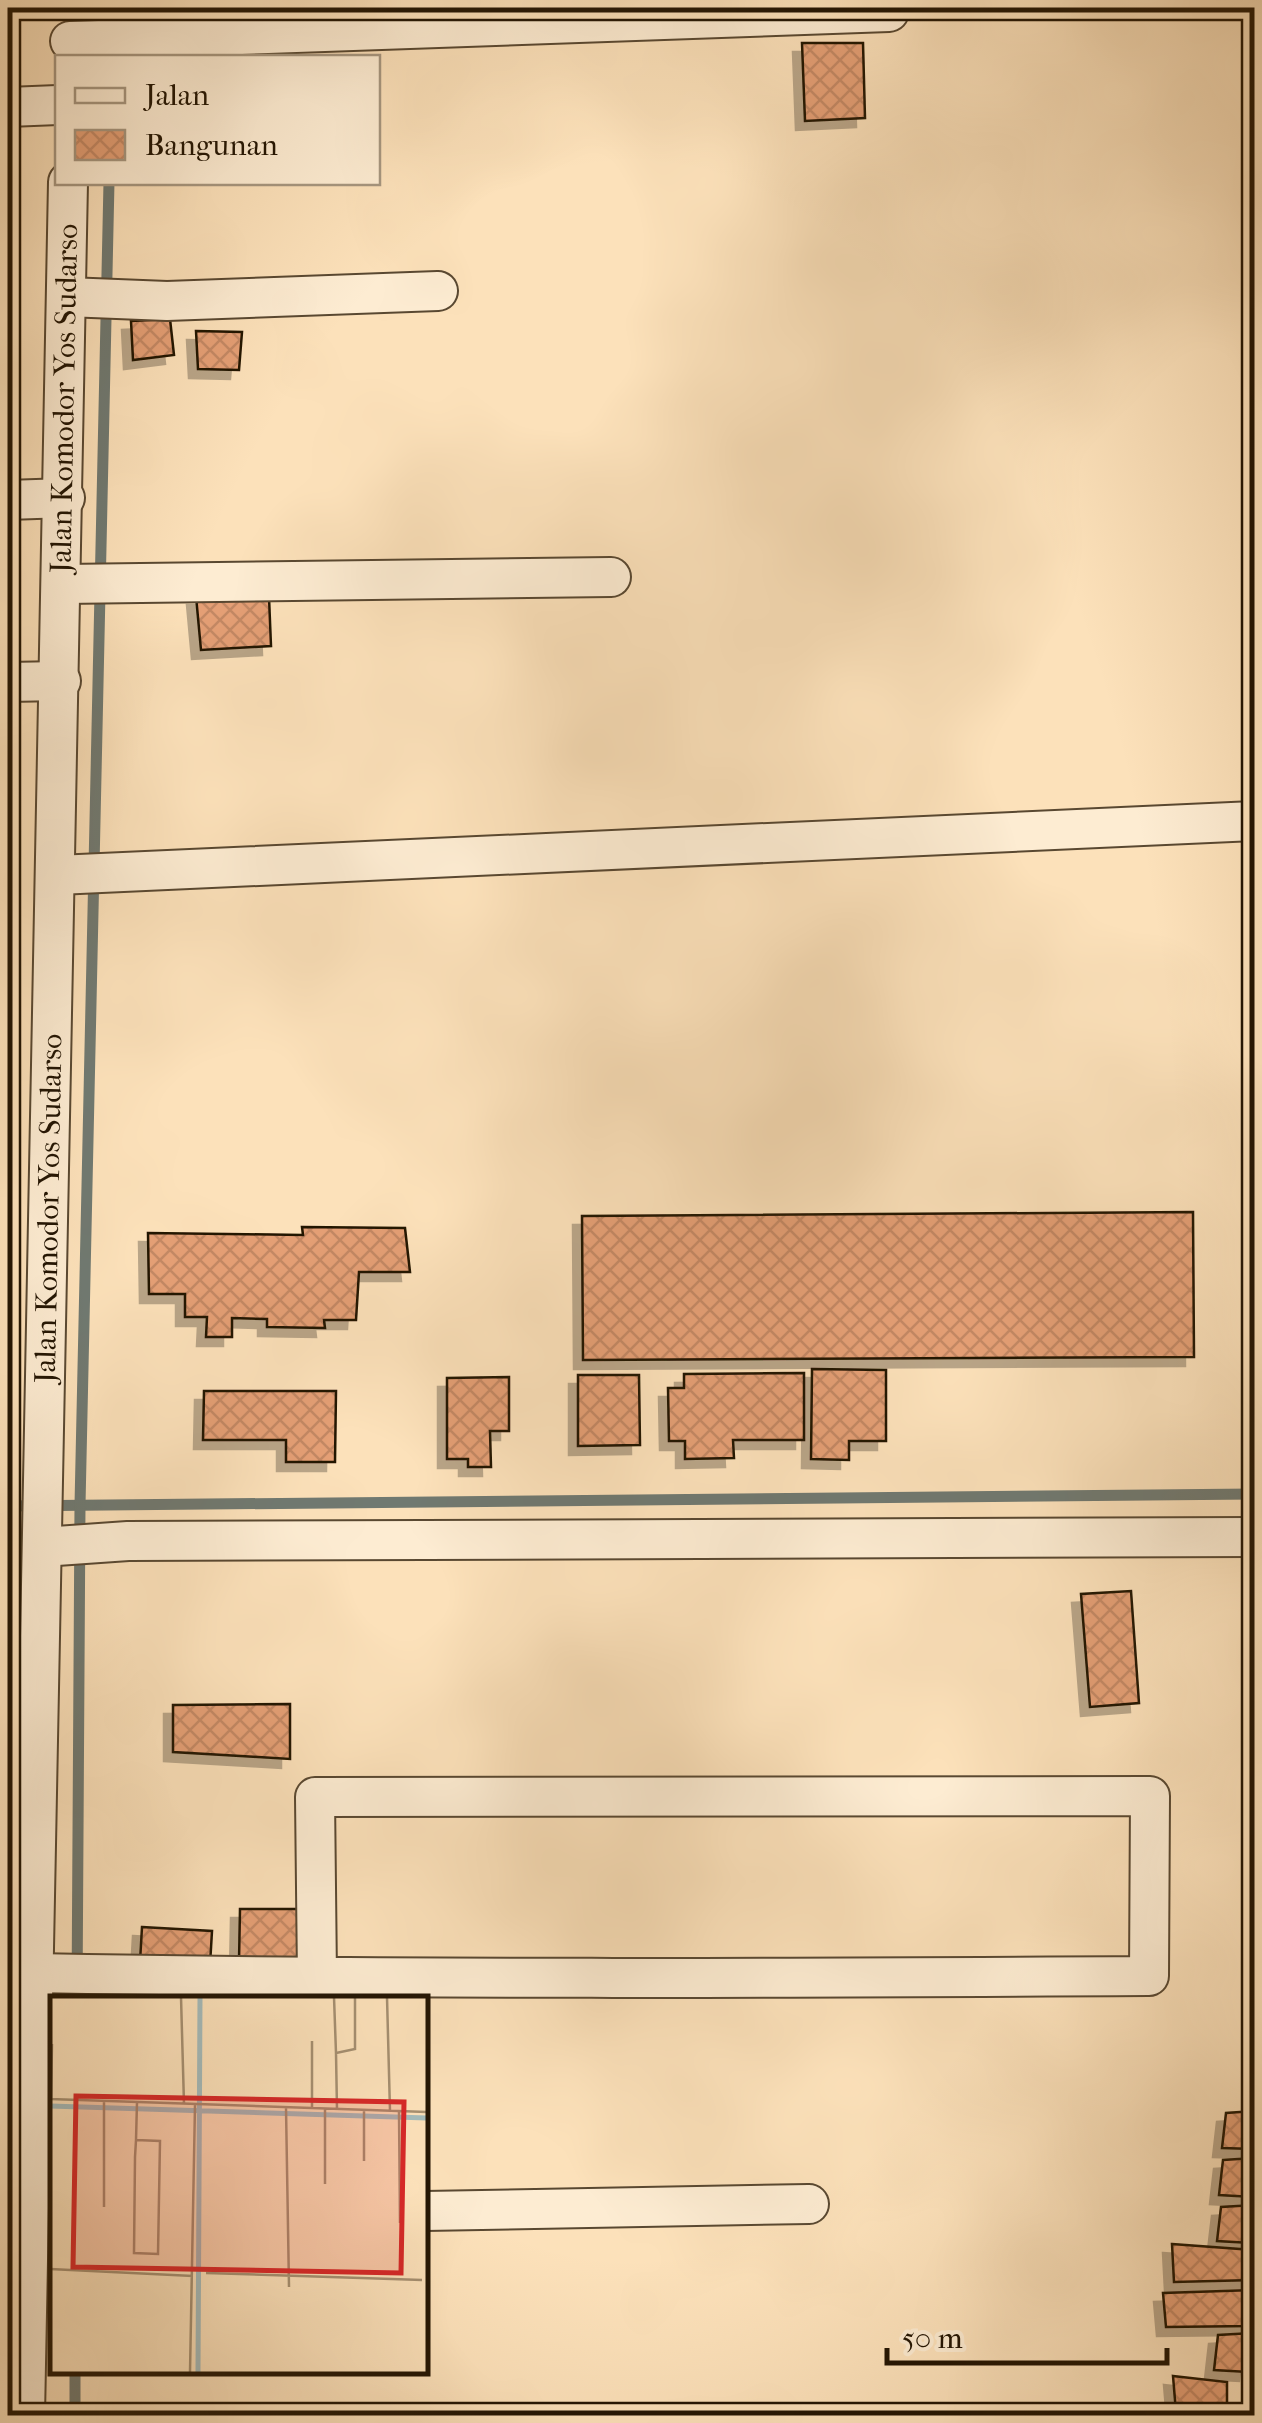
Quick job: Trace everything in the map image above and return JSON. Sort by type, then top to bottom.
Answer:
[{"type":"street","points":[[76,37],[172,39],[889,12]]},
{"type":"street","points":[[8,107],[55,105]]},
{"type":"street","name":"Jalan Komodor Yos Sudarso","points":[[25,2416],[44,2218],[24,1625],[54,1544],[45,1480],[63,874],[61,680],[77,584],[65,498],[80,298],[68,185]]},
{"type":"street","points":[[80,298],[167,301],[438,291]]},
{"type":"street","points":[[8,500],[65,498]]},
{"type":"street","points":[[77,584],[611,577]]},
{"type":"street","points":[[8,682],[61,680]]},
{"type":"street","points":[[63,874],[1254,821]]},
{"type":"street","points":[[54,1544],[1254,1537]]},
{"type":"street","points":[[34,1973],[318,1978],[1149,1976],[1150,1796],[315,1796],[318,1978]]},
{"type":"street","points":[[428,2211],[809,2204]]},
{"type":"building","points":[[191,8],[286,8],[286,14],[191,17]]},
{"type":"building","points":[[802,43],[863,43],[865,118],[805,121]]},
{"type":"building","points":[[170,319],[174,355],[133,360],[131,321]]},
{"type":"building","points":[[196,331],[242,332],[239,370],[198,369]]},
{"type":"building","points":[[196,596],[269,597],[271,646],[201,650]]},
{"type":"building","points":[[1193,1212],[1194,1357],[583,1360],[582,1216]]},
{"type":"building","points":[[302,1227],[405,1228],[410,1272],[359,1272],[356,1320],[324,1320],[325,1328],[267,1327],[267,1319],[232,1318],[232,1337],[206,1337],[207,1317],[185,1317],[185,1294],[149,1294],[148,1233],[303,1235]]},
{"type":"building","points":[[812,1369],[886,1370],[886,1441],[849,1441],[849,1460],[811,1459]]},
{"type":"building","points":[[804,1373],[804,1440],[733,1440],[734,1458],[685,1459],[685,1441],[669,1441],[668,1388],[684,1388],[684,1374]]},
{"type":"building","points":[[578,1375],[639,1375],[640,1445],[578,1446]]},
{"type":"building","points":[[509,1377],[509,1431],[490,1431],[491,1467],[468,1467],[468,1459],[447,1459],[447,1378]]},
{"type":"building","points":[[204,1391],[336,1391],[335,1462],[286,1462],[286,1440],[203,1440]]},
{"type":"building","points":[[1131,1591],[1139,1703],[1090,1707],[1081,1594]]},
{"type":"building","points":[[290,1704],[290,1759],[173,1752],[173,1705]]},
{"type":"building","points":[[240,1909],[309,1909],[303,1967],[239,1961]]},
{"type":"building","points":[[142,1927],[212,1931],[210,1965],[140,1962]]},
{"type":"building","points":[[149,1986],[253,1993],[253,1996],[148,1996]]},
{"type":"building","points":[[1254,2111],[1254,2149],[1222,2148],[1226,2113]]},
{"type":"building","points":[[1254,2158],[1253,2197],[1219,2195],[1223,2160]]},
{"type":"building","points":[[1254,2205],[1251,2243],[1217,2241],[1221,2207]]},
{"type":"building","points":[[1172,2244],[1253,2250],[1254,2280],[1174,2282]]},
{"type":"building","points":[[1254,2290],[1250,2326],[1166,2327],[1163,2293]]},
{"type":"building","points":[[1252,2333],[1248,2372],[1214,2370],[1218,2335]]},
{"type":"building","points":[[1173,2376],[1227,2382],[1227,2416],[1176,2412]]},
{"type":"waterway","points":[[112,33],[113,8]]},
{"type":"waterway","points":[[77,1996],[80,1505],[109,185]]},
{"type":"waterway","points":[[8,1506],[1254,1494]]},
{"type":"waterway","points":[[75,2373],[75,2416]]}]
